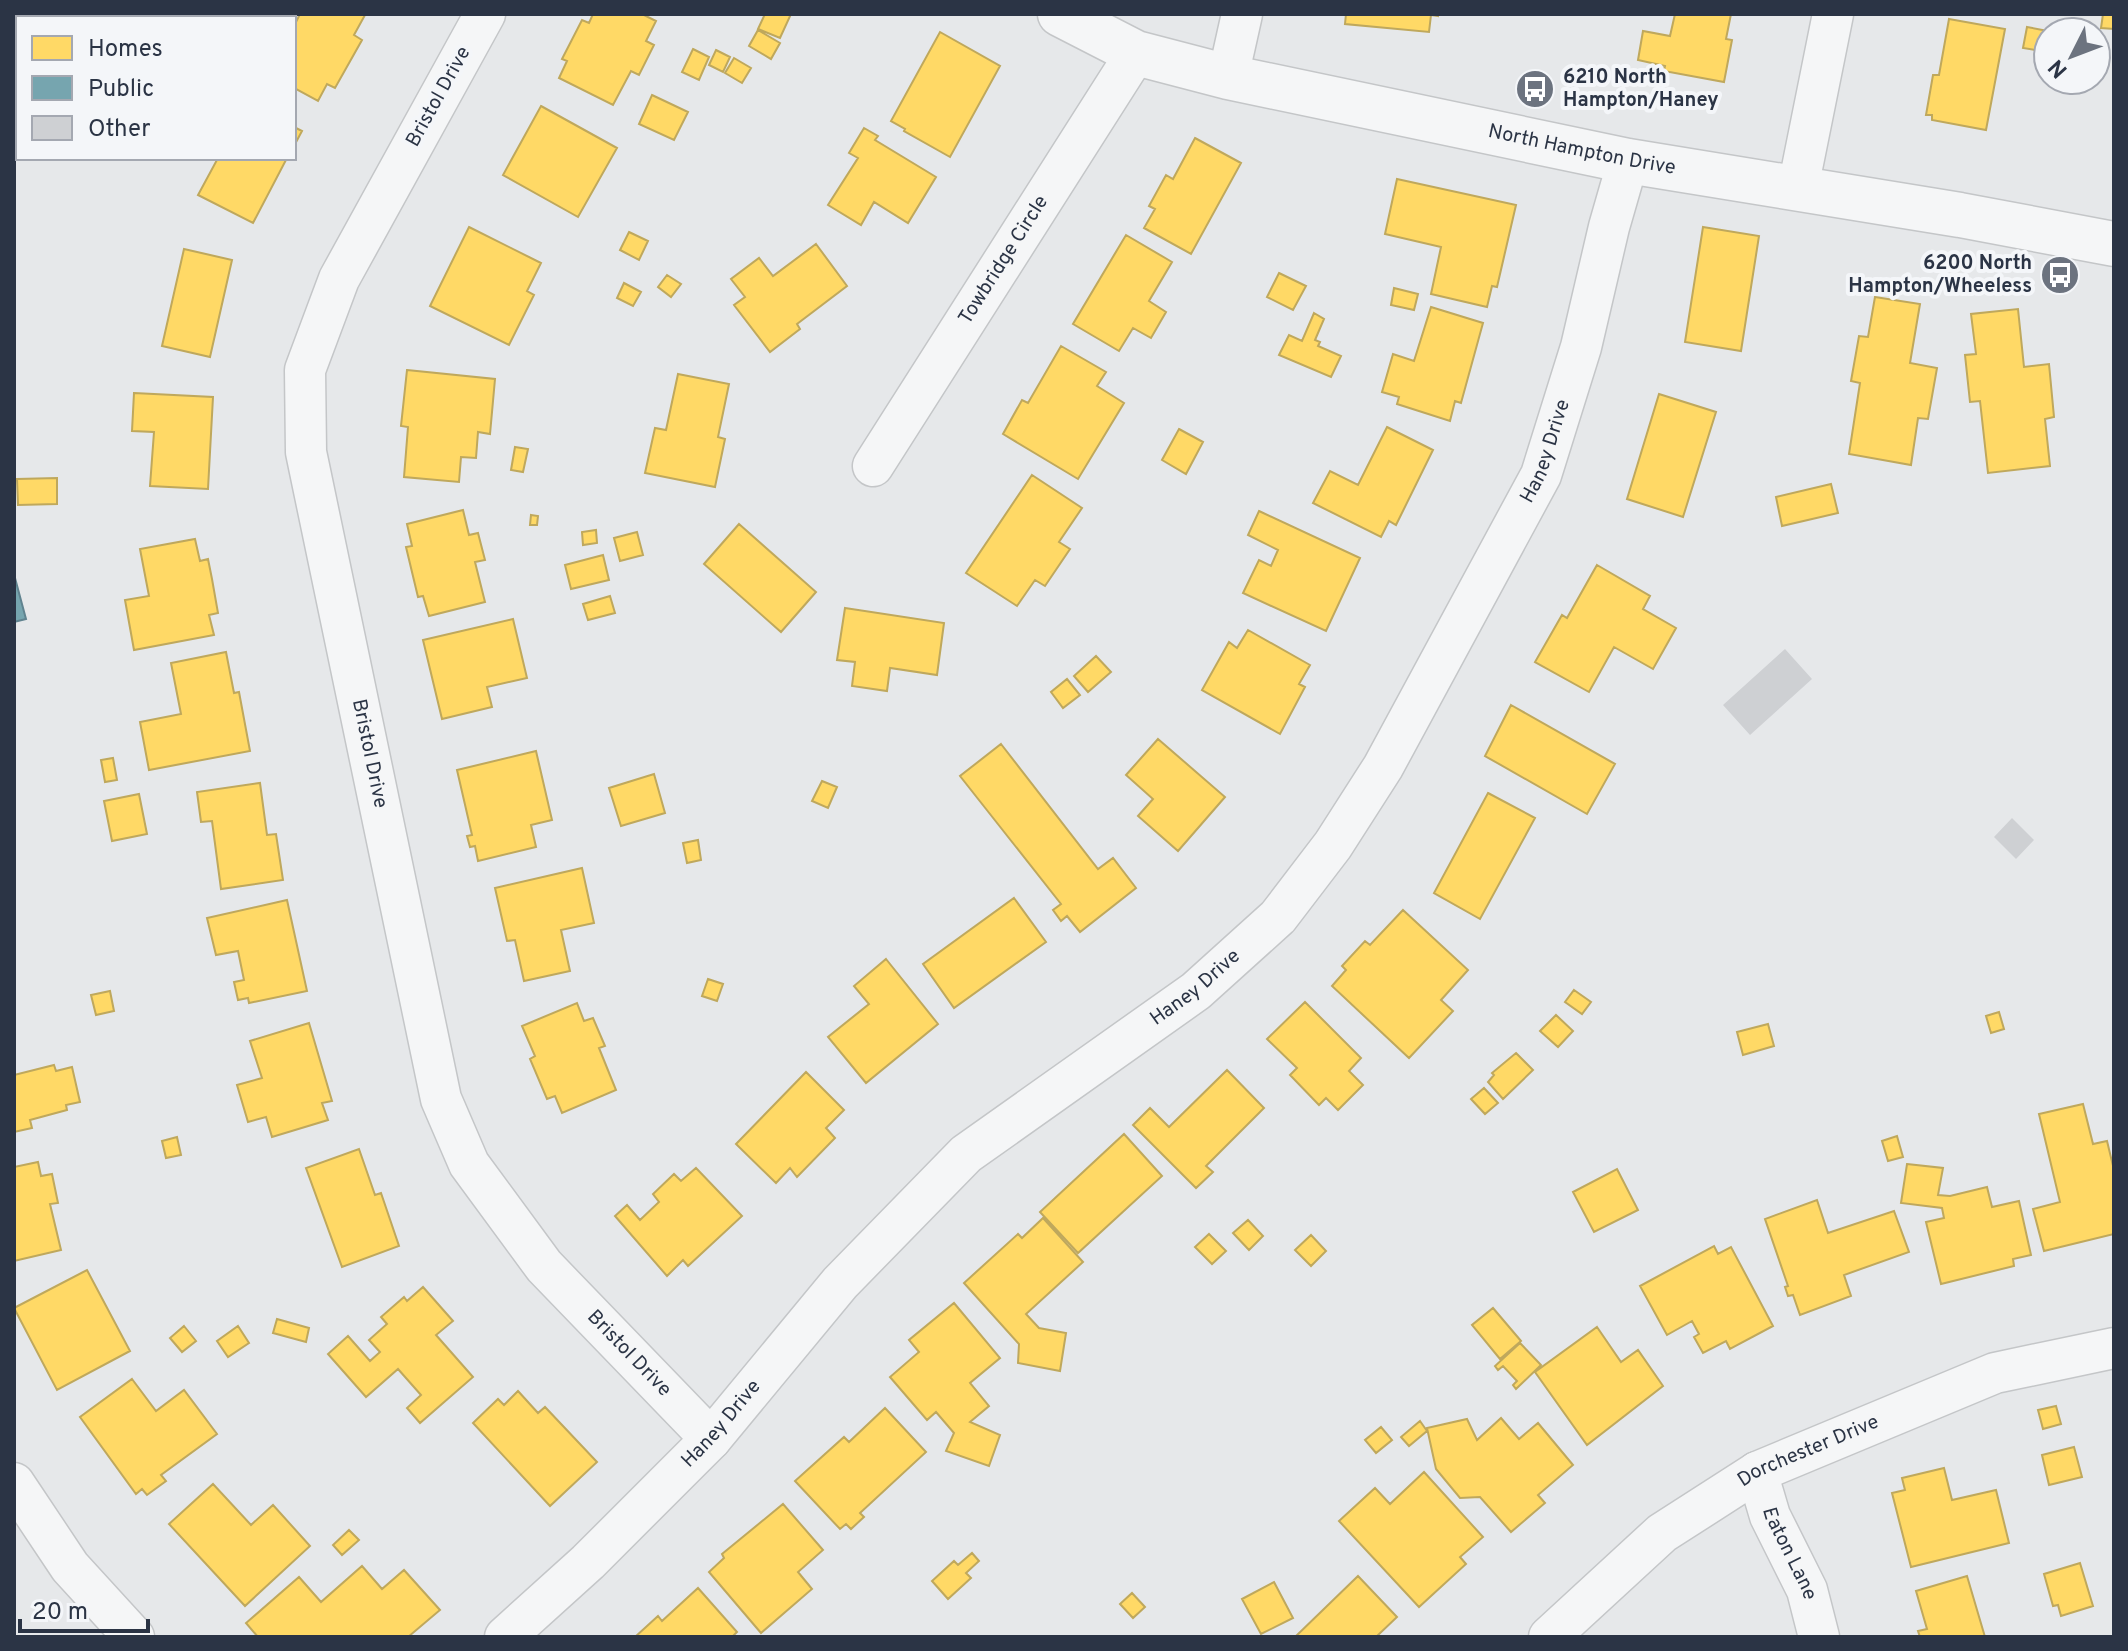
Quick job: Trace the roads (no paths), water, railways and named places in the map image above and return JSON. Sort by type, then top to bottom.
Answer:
[{"type":"street","name":"Bristol Drive","points":[[485,14],[339,279],[305,370],[306,452],[441,1099],[469,1164],[544,1266],[711,1439]]},
{"type":"street","name":"North Hampton Drive","points":[[1060,14],[1136,53],[1228,77],[1628,161],[2114,244]]},
{"type":"street","points":[[1228,77],[1242,14]]},
{"type":"street","points":[[1798,188],[1833,14]]},
{"type":"street","name":"Towbridge Circle","points":[[873,466],[1136,53]]},
{"type":"street","name":"Haney Drive","points":[[505,1637],[588,1562],[711,1439],[840,1283],[966,1154],[1196,991],[1278,917],[1333,845],[1383,767],[1541,475],[1581,347],[1628,161]]},
{"type":"street","name":"Dorchester Drive","points":[[1549,1637],[1662,1533],[1757,1472],[1995,1373],[2114,1348]]},
{"type":"street","name":"Eaton Lane","points":[[1757,1472],[1770,1516],[1807,1590],[1819,1637]]},
{"type":"street","points":[[14,1483],[70,1567],[134,1637]]},
{"type":"place","name":"6210 North Hampton/Haney","points":[[1535,89]]},
{"type":"place","name":"6200 North Hampton/Wheeless","points":[[2060,275]]}]
